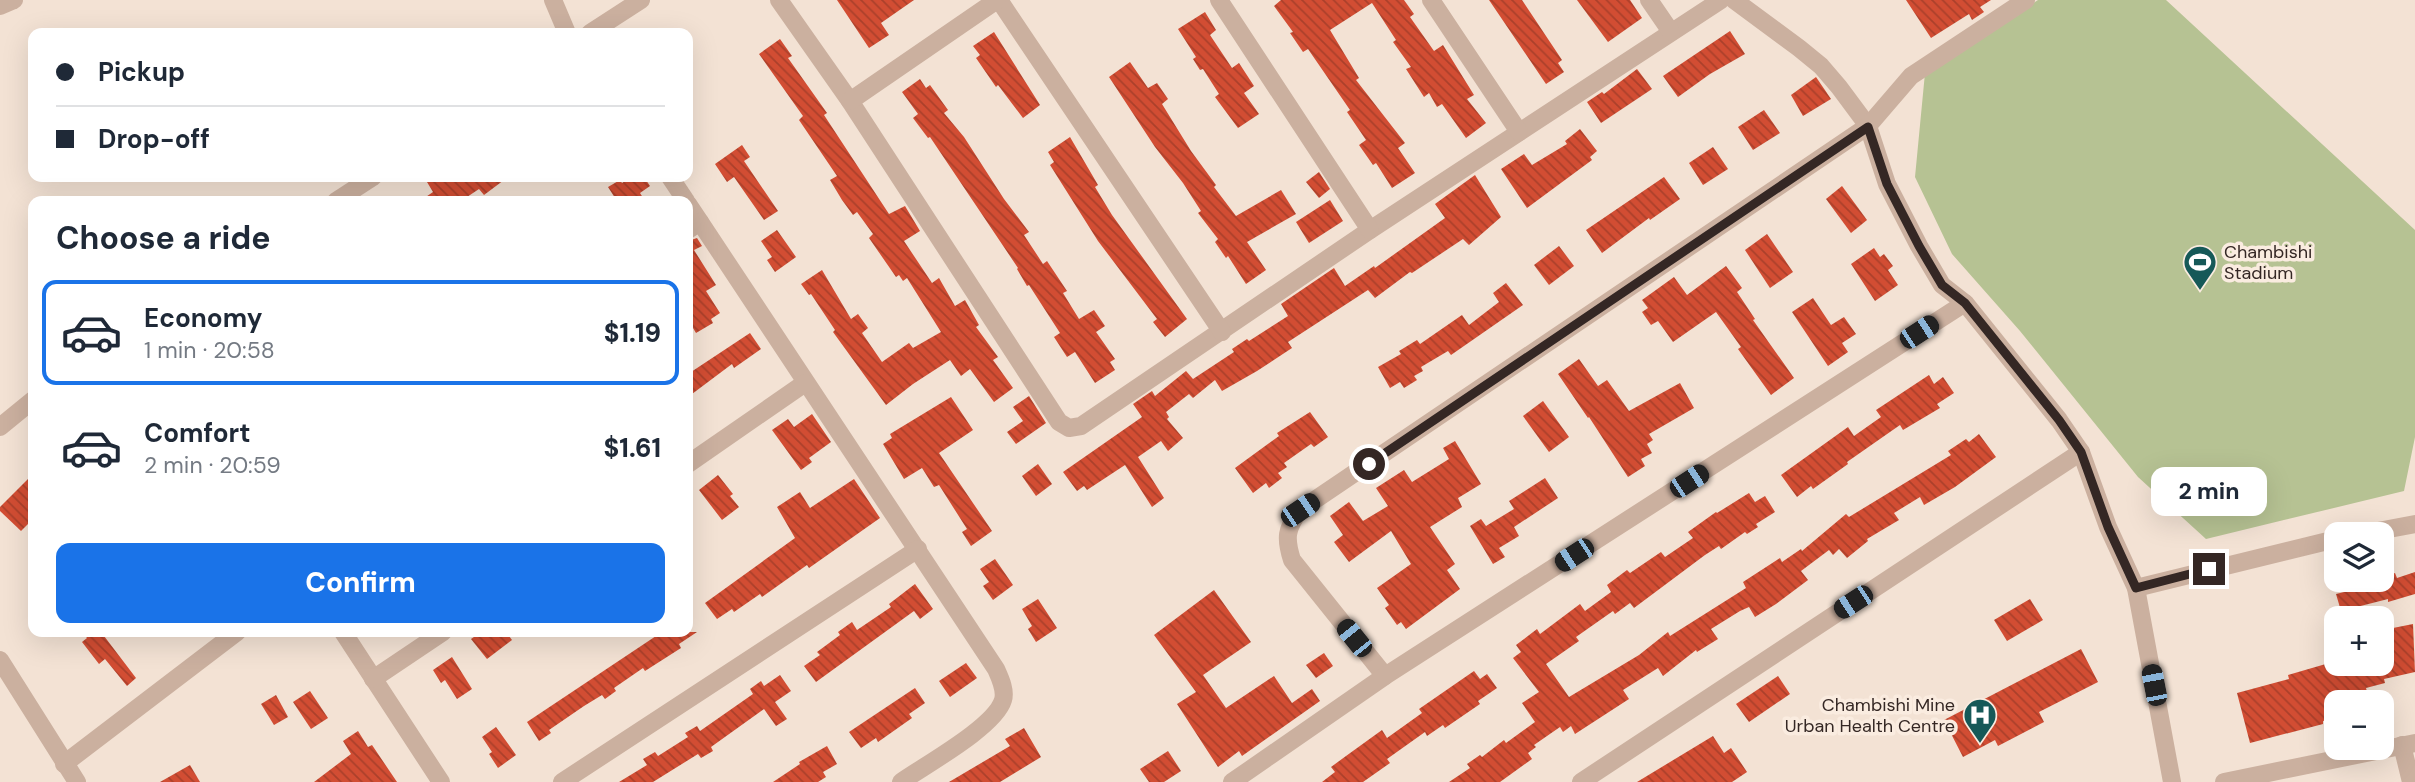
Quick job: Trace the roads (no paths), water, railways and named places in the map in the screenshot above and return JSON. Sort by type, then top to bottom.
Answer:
[{"type":"street","points":[[0,6],[14,0]]},
{"type":"street","points":[[553,0],[565,28]]},
{"type":"street","points":[[606,28],[641,0]]},
{"type":"street","points":[[779,0],[850,101],[1059,422],[1069,428],[1081,426],[1370,230],[1721,0]]},
{"type":"street","points":[[850,101],[998,0],[1222,332]]},
{"type":"street","points":[[1219,0],[1370,230]]},
{"type":"street","points":[[1432,0],[1519,132]]},
{"type":"street","points":[[1649,0],[1671,32]]},
{"type":"street","points":[[1734,0],[1821,66],[1868,127],[1887,184],[1942,285],[1965,303],[2059,420],[2081,452],[2108,527],[2136,588],[2172,782]]},
{"type":"street","points":[[1385,676],[1292,561],[1287,542],[1290,524],[1300,510],[1868,127],[1911,76],[2026,0]]},
{"type":"street","points":[[344,196],[365,182]]},
{"type":"street","points":[[694,226],[805,383],[996,669],[1004,698],[997,712],[985,725],[901,782]]},
{"type":"street","points":[[1232,782],[1385,676],[1965,303]]},
{"type":"street","points":[[693,461],[805,383]]},
{"type":"street","points":[[0,427],[28,404]]},
{"type":"street","points":[[1581,782],[2081,452]]},
{"type":"street","points":[[2394,528],[2415,524]]},
{"type":"street","points":[[2136,588],[2324,542]]},
{"type":"street","points":[[562,782],[918,549]]},
{"type":"street","points":[[64,764],[230,637]]},
{"type":"street","points":[[345,637],[441,782]]},
{"type":"street","points":[[373,679],[436,637]]},
{"type":"street","points":[[0,660],[77,782]]},
{"type":"street","points":[[2224,782],[2409,744],[2411,782]]},
{"type":"place","name":"Chambishi Stadium","points":[[2200,292]]},
{"type":"place","name":"Chambishi Mine Urban Health Centre","points":[[1980,745]]}]
